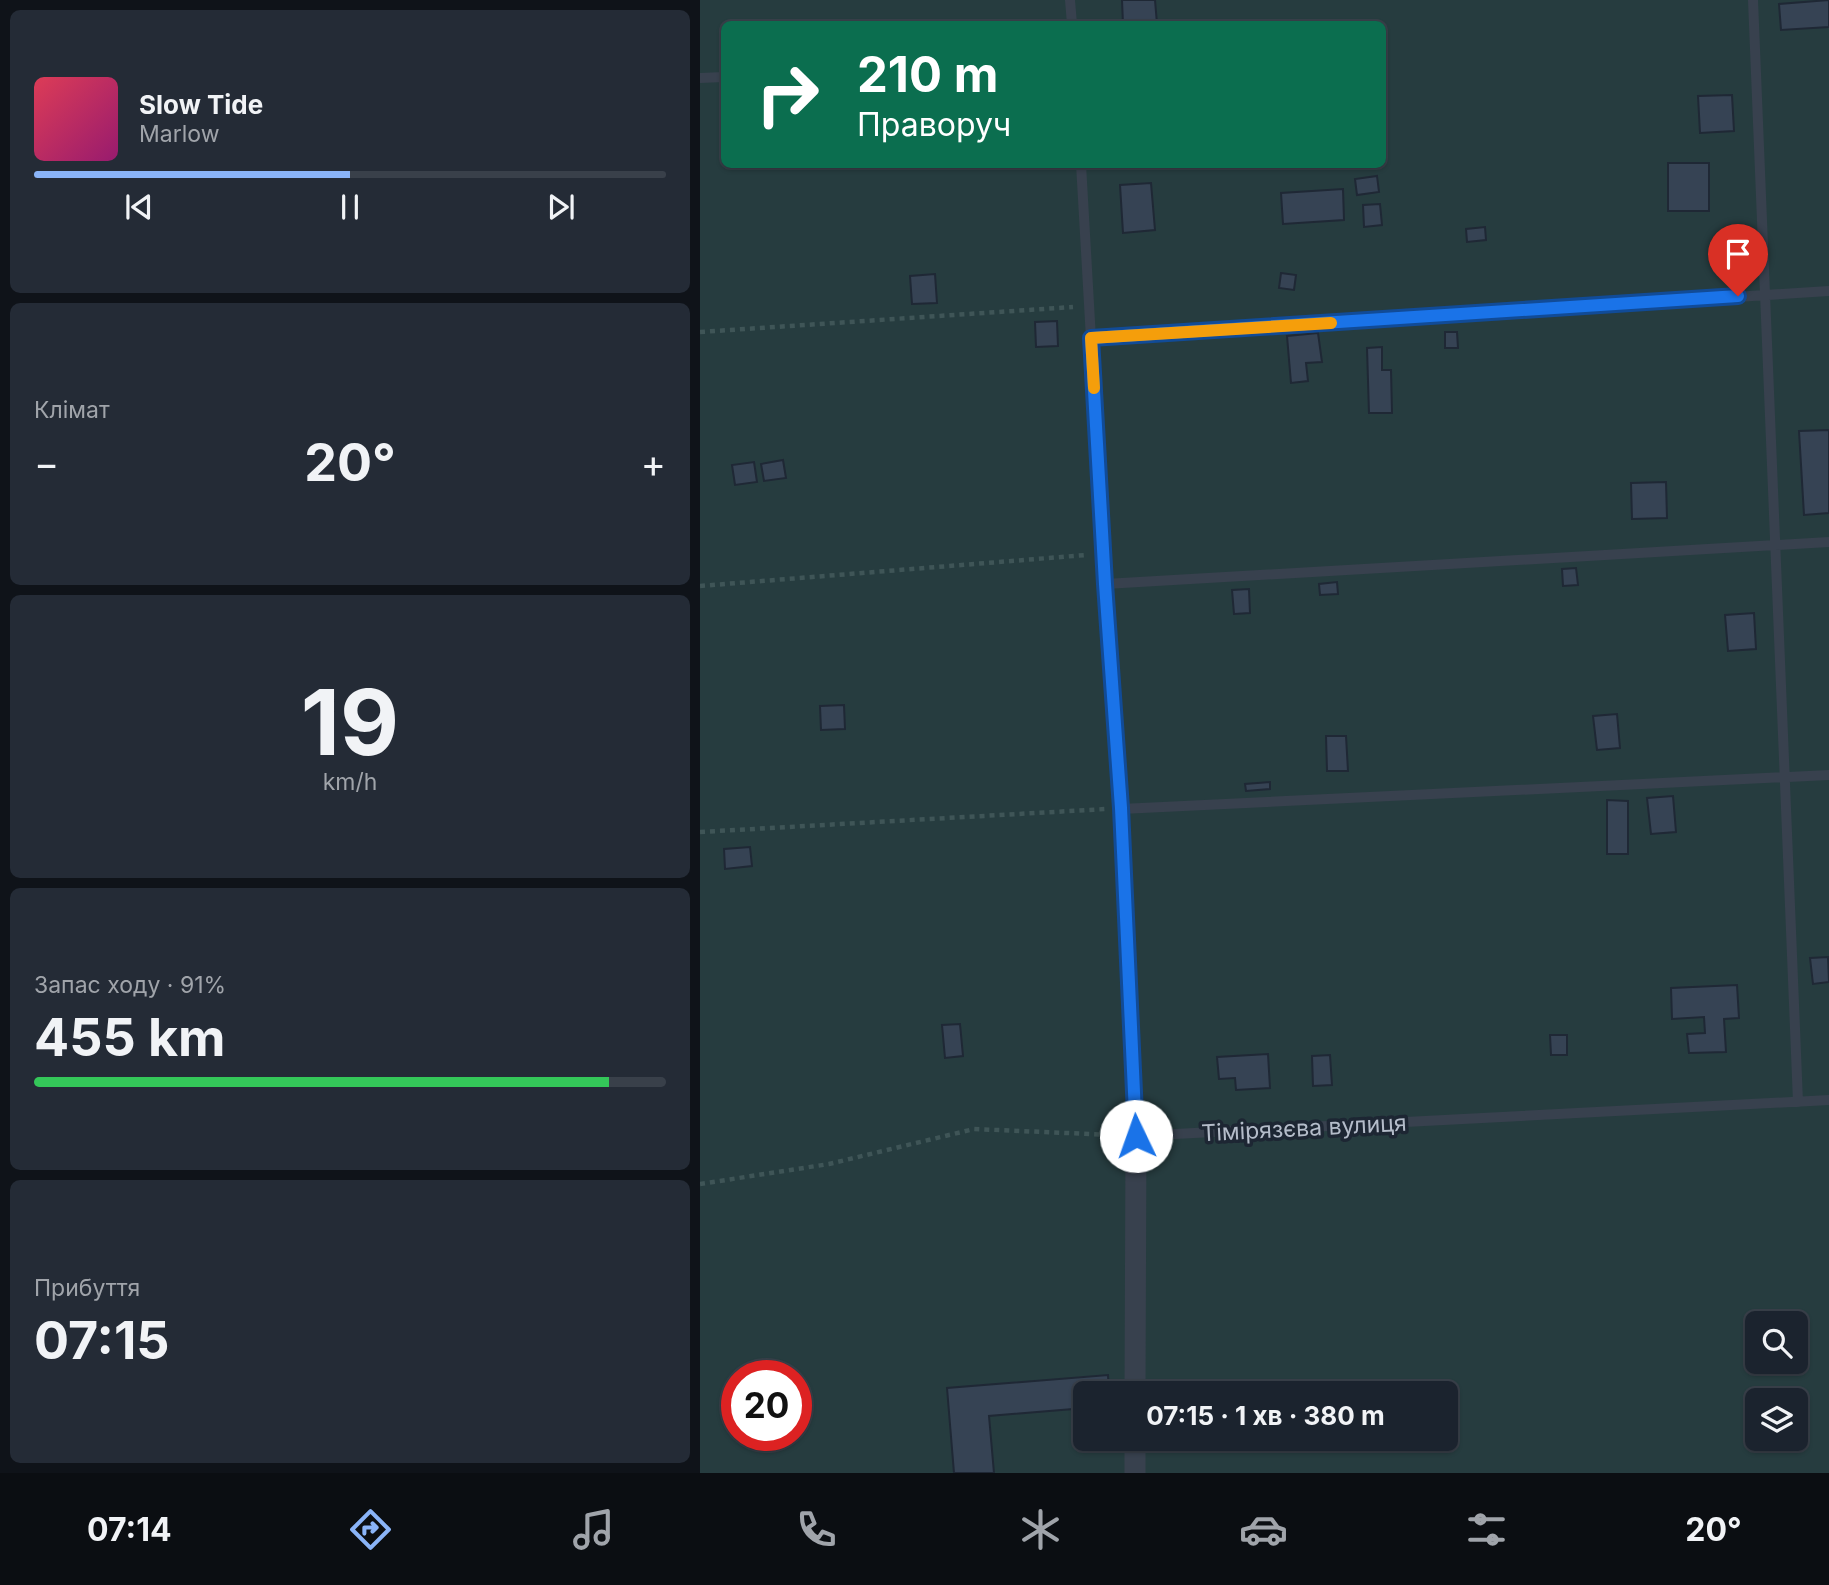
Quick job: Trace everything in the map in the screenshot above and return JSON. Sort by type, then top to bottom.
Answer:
[{"type":"street","points":[[1135,1381],[1136,1136]]},
{"type":"street","points":[[1135,1451],[1135,1473]]},
{"type":"lane","points":[[1070,0],[1072,21]]},
{"type":"lane","points":[[1753,0],[1798,1102]]},
{"type":"lane","points":[[700,78],[721,77]]},
{"type":"lane","points":[[1081,168],[1103,553],[1121,808],[1136,1136]]},
{"type":"lane","points":[[1091,338],[1829,290]]},
{"type":"lane","points":[[1105,584],[1829,542]]},
{"type":"lane","points":[[1121,808],[1829,775]]},
{"type":"lane","name":"Тімірязєва вулиця","points":[[1136,1136],[1829,1100]]},
{"type":"path","points":[[700,332],[1089,305]]},
{"type":"path","points":[[700,586],[1103,553]]},
{"type":"path","points":[[700,832],[1121,808]]},
{"type":"path","points":[[700,1184],[829,1164],[974,1129],[1136,1136]]},
{"type":"green space","points":[[700,0],[1829,0],[1829,1473],[700,1473]]},
{"type":"building","points":[[1122,0],[1155,0],[1157,21],[1123,21]]},
{"type":"building","points":[[1829,0],[1829,27],[1781,30],[1779,4]]},
{"type":"building","points":[[1732,95],[1734,131],[1700,133],[1698,96]]},
{"type":"building","points":[[1668,163],[1709,163],[1709,211],[1668,211]]},
{"type":"building","points":[[1377,176],[1379,192],[1357,195],[1355,179]]},
{"type":"building","points":[[1151,183],[1155,230],[1123,233],[1120,185]]},
{"type":"building","points":[[1343,189],[1344,220],[1283,224],[1281,193]]},
{"type":"building","points":[[1380,204],[1382,225],[1364,227],[1363,205]]},
{"type":"building","points":[[1485,227],[1486,240],[1467,242],[1466,229]]},
{"type":"building","points":[[1281,273],[1296,275],[1294,290],[1279,288]]},
{"type":"building","points":[[935,274],[937,303],[912,304],[910,276]]},
{"type":"building","points":[[1057,321],[1058,346],[1036,347],[1035,322]]},
{"type":"building","points":[[1445,332],[1457,332],[1458,348],[1445,348]]},
{"type":"building","points":[[1318,333],[1322,362],[1306,363],[1308,381],[1291,383],[1287,336]]},
{"type":"building","points":[[1382,347],[1382,370],[1391,370],[1392,413],[1369,413],[1367,348]]},
{"type":"building","points":[[1829,430],[1829,513],[1804,515],[1799,431]]},
{"type":"building","points":[[783,460],[786,478],[764,481],[761,464]]},
{"type":"building","points":[[754,462],[757,482],[735,485],[732,465]]},
{"type":"building","points":[[1666,482],[1667,518],[1632,519],[1631,483]]},
{"type":"building","points":[[1576,568],[1578,585],[1563,586],[1562,569]]},
{"type":"building","points":[[1337,582],[1338,594],[1320,595],[1319,584]]},
{"type":"building","points":[[1249,589],[1250,613],[1234,614],[1232,590]]},
{"type":"building","points":[[1754,613],[1756,649],[1728,651],[1725,615]]},
{"type":"building","points":[[844,705],[845,729],[821,730],[820,706]]},
{"type":"building","points":[[1617,714],[1620,748],[1597,750],[1593,716]]},
{"type":"building","points":[[1326,736],[1346,736],[1348,771],[1327,771]]},
{"type":"building","points":[[1270,782],[1270,789],[1246,791],[1245,784]]},
{"type":"building","points":[[1673,796],[1676,832],[1651,834],[1647,798]]},
{"type":"building","points":[[1607,800],[1628,801],[1628,854],[1607,854]]},
{"type":"building","points":[[750,847],[752,866],[725,869],[724,849]]},
{"type":"building","points":[[1828,957],[1829,982],[1813,984],[1810,958]]},
{"type":"building","points":[[1737,985],[1739,1018],[1724,1019],[1726,1052],[1689,1053],[1687,1034],[1705,1033],[1704,1017],[1672,1019],[1671,988]]},
{"type":"building","points":[[960,1024],[963,1056],[945,1058],[942,1025]]},
{"type":"building","points":[[1550,1035],[1567,1035],[1567,1055],[1551,1055]]},
{"type":"building","points":[[1268,1054],[1270,1088],[1236,1090],[1235,1078],[1219,1079],[1217,1057]]},
{"type":"building","points":[[1330,1055],[1332,1085],[1313,1086],[1312,1056]]},
{"type":"building","points":[[1108,1375],[1108,1381],[1073,1381],[1073,1409],[989,1416],[994,1473],[954,1473],[947,1388]]},
{"type":"slow traffic","points":[[1094,388],[1091,338],[1331,323]]},
{"type":"route","points":[[1136,1136],[1121,808],[1091,338],[1738,296]]}]
